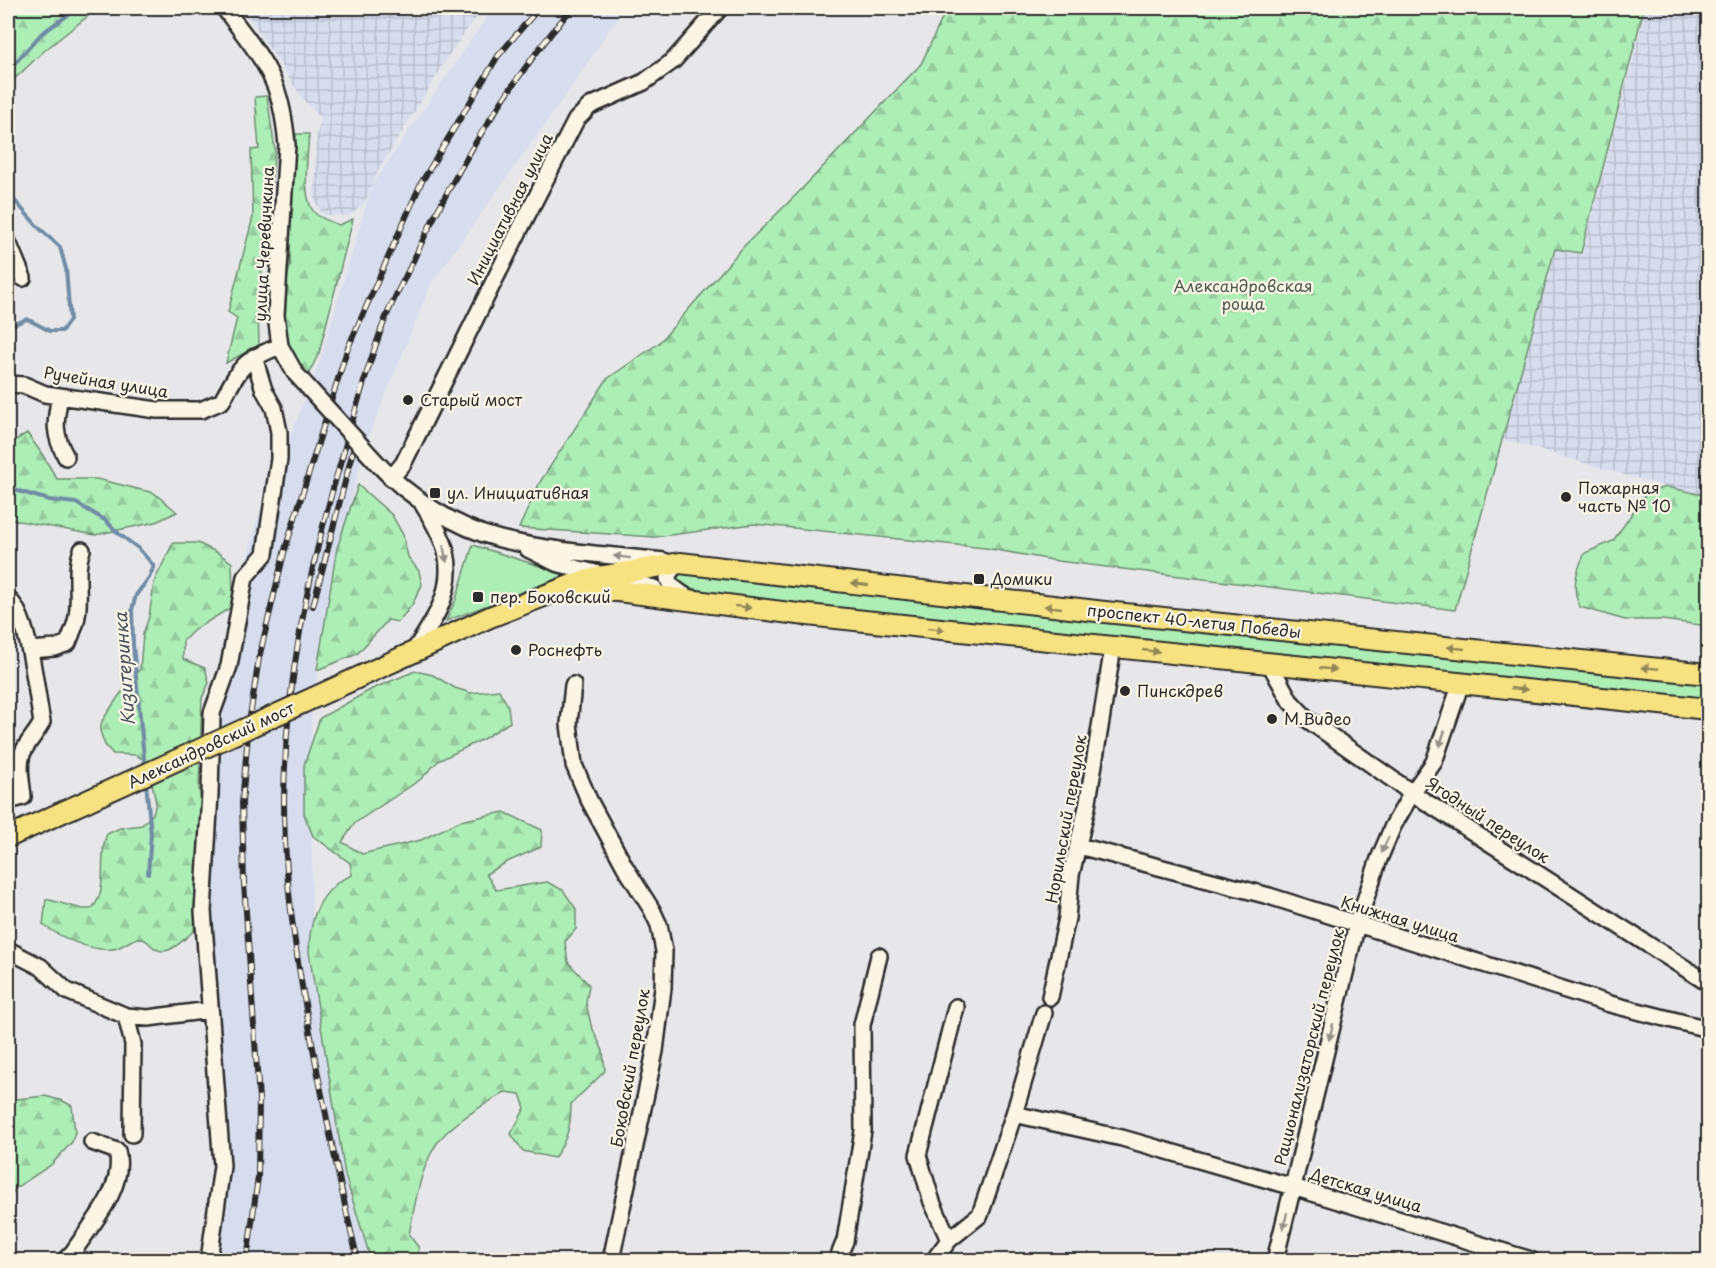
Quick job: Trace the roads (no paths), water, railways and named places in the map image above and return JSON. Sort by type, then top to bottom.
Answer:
[{"type":"main road","name":"проспект 40-летия Победы","points":[[559,590],[604,576],[680,563],[1105,612],[1708,674]]},
{"type":"main road","name":"Александровский мост","points":[[8,837],[414,651],[559,590]]},
{"type":"main road","name":"проспект 40-летия Победы","points":[[559,590],[618,591],[695,599],[798,614],[1708,709]]},
{"type":"street","name":"улица Черевичкина","points":[[224,8],[248,40],[273,81],[285,119],[287,145],[276,315],[280,346],[295,373],[377,463]]},
{"type":"street","name":"Инициативная улица","points":[[391,478],[403,464],[576,120],[590,106],[644,82],[673,61],[720,8]]},
{"type":"street","points":[[8,242],[23,278]]},
{"type":"street","name":"Ручейная улица","points":[[8,384],[24,386],[45,394],[157,410],[201,410],[222,401],[239,369],[254,357],[280,346]]},
{"type":"street","points":[[209,1260],[222,1166],[203,911],[212,713],[229,666],[245,577],[265,554],[279,459],[279,432],[274,408],[264,390],[254,357]]},
{"type":"street","points":[[60,396],[55,422],[58,442],[66,457]]},
{"type":"street","name":"проспект 40-летия Победы","points":[[377,463],[391,478],[421,501],[453,521],[498,539],[680,563]]},
{"type":"street","points":[[414,651],[435,619],[445,596],[447,579],[446,551],[421,501]]},
{"type":"street","name":"проспект 40-летия Победы","points":[[515,542],[556,563],[695,599]]},
{"type":"street","points":[[31,650],[55,648],[68,643],[77,617],[78,561],[82,550]]},
{"type":"street","points":[[680,563],[672,569],[668,582],[695,599]]},
{"type":"street","points":[[8,600],[19,614],[31,650],[42,722],[23,752],[20,768],[23,797],[8,801]]},
{"type":"street","name":"Норильский переулок","points":[[1050,997],[1067,918],[1071,875],[1079,846],[1113,647]]},
{"type":"street","name":"Ягодный переулок","points":[[1270,664],[1290,701],[1308,720],[1412,793],[1708,983]]},
{"type":"street","name":"Рационализаторский переулок","points":[[1275,1260],[1357,924],[1379,860],[1394,826],[1412,793],[1434,762],[1461,683]]},
{"type":"street","name":"Боковский переулок","points":[[573,685],[569,724],[574,765],[625,867],[652,910],[659,925],[664,951],[663,988],[655,1051],[611,1260]]},
{"type":"street","name":"Книжная улица","points":[[1079,846],[1215,881],[1610,1004],[1708,1029]]},
{"type":"street","points":[[8,950],[41,967],[67,991],[126,1016],[148,1018],[210,1010]]},
{"type":"street","points":[[837,1260],[845,1241],[864,1131],[862,1025],[879,956]]},
{"type":"street","points":[[949,1240],[932,1202],[918,1155],[956,1007]]},
{"type":"street","points":[[934,1260],[949,1240],[980,1215],[1014,1114],[1044,1013]]},
{"type":"street","points":[[126,1016],[134,1044],[132,1134]]},
{"type":"street","name":"Детская улица","points":[[1014,1114],[1122,1138],[1293,1187],[1531,1260]]},
{"type":"street","points":[[65,1260],[73,1252],[117,1183],[119,1158],[117,1151],[92,1142]]},
{"type":"waterway","name":"Кизитеринка","points":[[8,71],[41,34],[78,8]]},
{"type":"waterway","name":"Кизитеринка","points":[[8,193],[38,227],[60,247],[66,269],[70,320],[62,331],[50,331],[27,319],[8,327]]},
{"type":"waterway","name":"Кизитеринка","points":[[8,488],[49,500],[76,503],[105,520],[138,548],[154,566],[149,578],[136,595],[132,610],[133,645],[145,768]]},
{"type":"waterway","name":"Кизитеринка","points":[[146,782],[151,834],[148,874]]},
{"type":"railway","points":[[247,1260],[258,1177],[259,1099],[244,883],[242,803],[249,723],[259,658],[284,553],[347,350],[421,183],[498,56],[539,8]]},
{"type":"railway","points":[[358,1260],[347,1217],[307,1014],[295,943],[287,872],[285,757],[300,629],[329,503],[364,381],[387,314],[429,227],[484,129],[525,67],[572,8]]},
{"type":"railway","points":[[313,606],[357,435]]},
{"type":"place","name":"Старый мост","points":[[408,400]]},
{"type":"place","name":"ул. Инициативная","points":[[435,493]]},
{"type":"place","name":"Пожарная часть № 10","points":[[1566,497]]},
{"type":"place","name":"Домики","points":[[979,579]]},
{"type":"place","name":"пер. Боковский","points":[[478,597]]},
{"type":"place","name":"Роснефть","points":[[516,650]]},
{"type":"place","name":"Пинскдрев","points":[[1125,691]]},
{"type":"place","name":"М.Видео","points":[[1272,719]]},
{"type":"park label","name":"Александровская роща","points":[[1243,295]]}]
